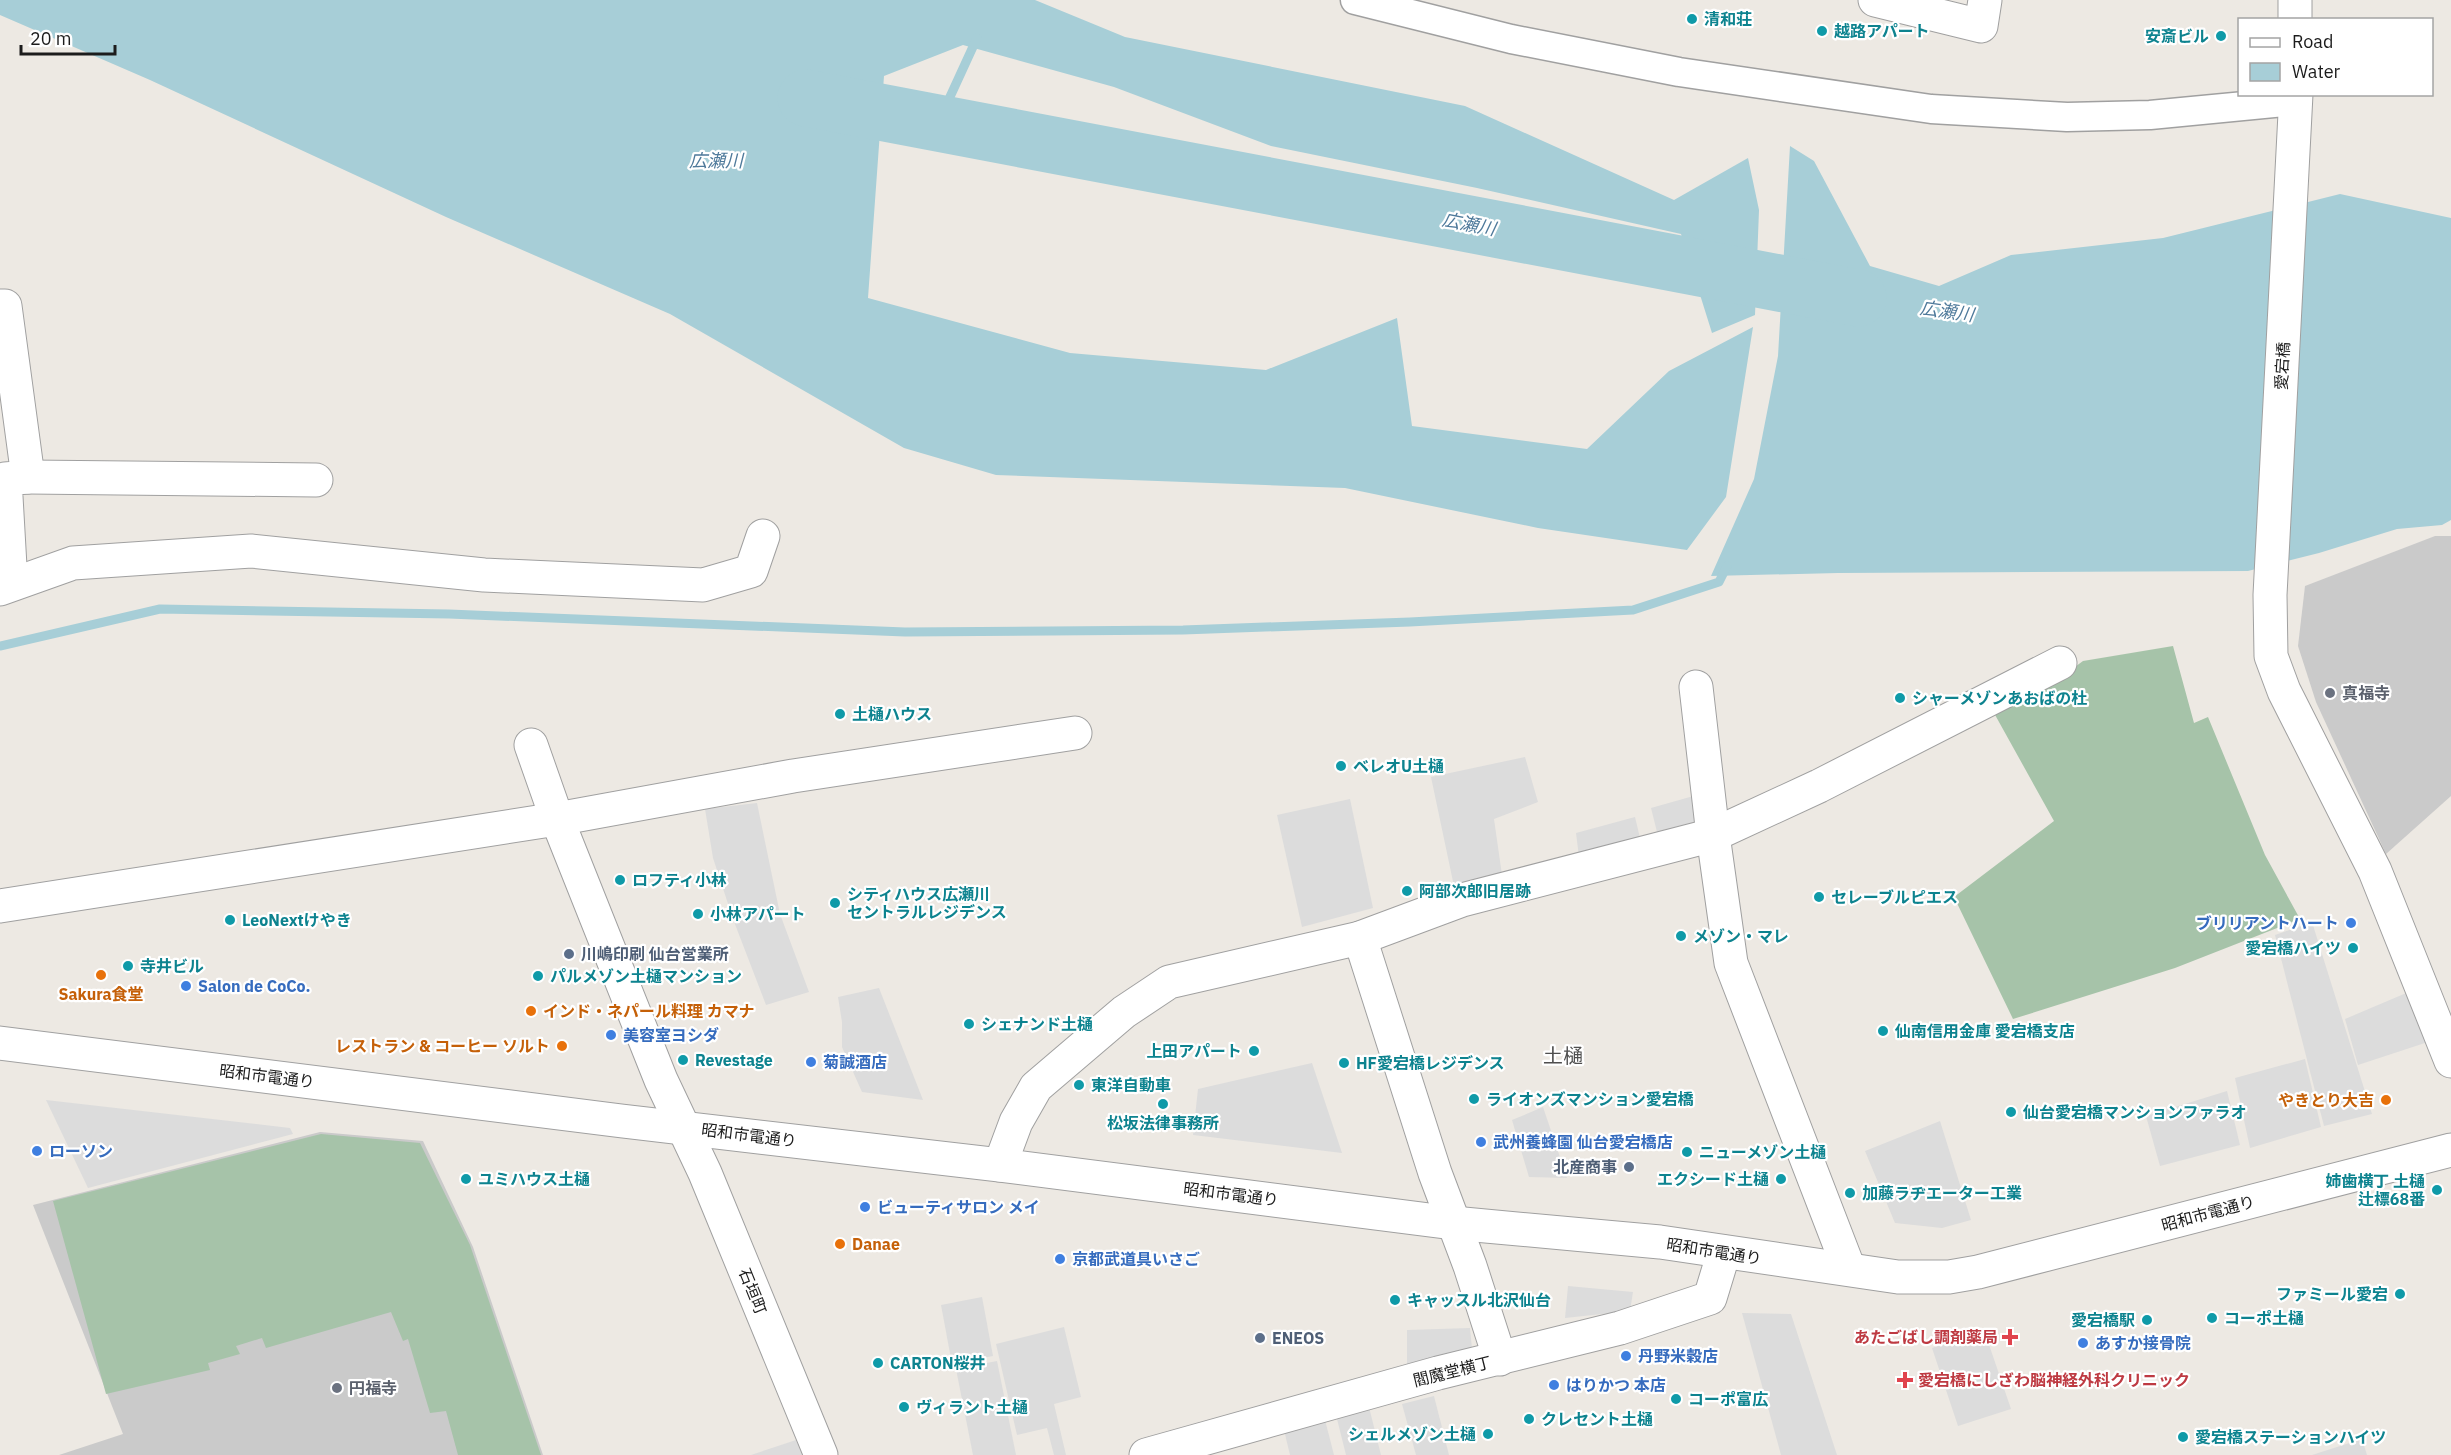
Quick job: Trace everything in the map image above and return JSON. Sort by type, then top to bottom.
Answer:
[{"type":"street","points":[[1355,0],[1511,39],[1678,72],[1931,109],[2067,117],[2138,116],[2296,98]]},
{"type":"street","points":[[1875,0],[1981,26],[1985,0]]},
{"type":"street","points":[[2295,0],[2295,18]]},
{"type":"street","name":"愛宕橋","points":[[2296,98],[2270,595],[2271,656],[2284,691],[2375,871],[2451,1061]]},
{"type":"street","points":[[0,306],[5,306],[28,477]]},
{"type":"street","points":[[315,480],[28,477],[5,479],[5,587],[73,562],[251,552],[484,575],[703,585],[752,571],[763,536]]},
{"type":"street","points":[[1000,1165],[1016,1122],[1036,1087],[1124,1012],[1168,982],[1360,938],[1462,900],[1713,835],[1819,786],[2060,663]]},
{"type":"street","points":[[1696,687],[1731,963],[1849,1269]]},
{"type":"street","points":[[0,906],[557,819],[793,776],[1075,733]]},
{"type":"street","name":"石垣町","points":[[531,745],[557,819],[662,1080],[686,1127],[821,1455]]},
{"type":"street","points":[[1360,938],[1434,1173],[1470,1266],[1500,1359]]},
{"type":"street","name":"昭和市電通り","points":[[0,1043],[1000,1165],[1453,1223],[1660,1242],[1922,1278],[1949,1277],[1978,1272],[2451,1150]]},
{"type":"street","name":"閻魔堂横丁","points":[[1146,1455],[1427,1377],[1620,1328],[1710,1299],[1724,1252]]},
{"type":"shaded area","points":[[2435,536],[2451,536],[2451,796],[2386,854],[2316,702],[2298,646],[2305,586]]},
{"type":"shaded area","points":[[1525,757],[1538,802],[1494,819],[1502,875],[1455,891],[1431,777]]},
{"type":"shaded area","points":[[1697,795],[1702,820],[1657,832],[1651,808]]},
{"type":"shaded area","points":[[1350,799],[1373,908],[1302,927],[1277,815]]},
{"type":"shaded area","points":[[757,803],[780,914],[809,992],[766,1005],[733,919],[713,858],[705,809]]},
{"type":"shaded area","points":[[1635,817],[1640,838],[1579,857],[1576,833]]},
{"type":"shaded area","points":[[2312,922],[2372,1114],[2324,1126],[2275,935]]},
{"type":"shaded area","points":[[879,988],[923,1100],[862,1092],[842,1047],[842,1022],[838,997]]},
{"type":"shaded area","points":[[2411,991],[2431,1041],[2358,1065],[2345,1019]]},
{"type":"shaded area","points":[[2305,1059],[2321,1127],[2250,1148],[2235,1078]]},
{"type":"shaded area","points":[[1312,1063],[1342,1153],[1193,1135],[1198,1089]]},
{"type":"shaded area","points":[[2227,1091],[2240,1145],[2160,1166],[2146,1116]]},
{"type":"shaded area","points":[[46,1100],[290,1128],[293,1134],[88,1188]]},
{"type":"shaded area","points":[[1543,1107],[1567,1178],[1529,1177],[1512,1120]]},
{"type":"shaded area","points":[[1940,1121],[1971,1220],[1942,1228],[1895,1223],[1865,1151]]},
{"type":"shaded area","points":[[320,1132],[423,1141],[473,1247],[543,1455],[59,1455],[123,1434],[33,1205]]},
{"type":"shaded area","points":[[1568,1286],[1633,1292],[1630,1311],[1565,1318]]},
{"type":"shaded area","points":[[982,1297],[993,1356],[952,1364],[941,1305]]},
{"type":"shaded area","points":[[1742,1313],[1791,1314],[1837,1455],[1781,1455]]},
{"type":"shaded area","points":[[1064,1327],[1081,1397],[1054,1404],[1066,1455],[1054,1455],[1047,1428],[1017,1435],[996,1344]]},
{"type":"shaded area","points":[[1470,1328],[1472,1349],[1407,1364],[1407,1330]]},
{"type":"shaded area","points":[[1984,1330],[2011,1409],[1958,1426],[1932,1348]]},
{"type":"shaded area","points":[[997,1361],[1016,1455],[973,1455],[956,1369]]},
{"type":"shaded area","points":[[1434,1396],[1449,1455],[1416,1455],[1402,1404]]},
{"type":"shaded area","points":[[1369,1407],[1381,1455],[1346,1455],[1336,1415]]},
{"type":"shaded area","points":[[1325,1420],[1334,1455],[1290,1455],[1284,1430]]},
{"type":"shaded area","points":[[2362,1439],[2367,1455],[2312,1455]]},
{"type":"shaded area","points":[[796,1440],[803,1455],[751,1455]]},
{"type":"green space","points":[[2173,646],[2194,723],[2208,717],[2265,855],[2300,919],[2175,968],[2013,1019],[1954,897],[2054,821],[1994,713],[2060,678],[2083,661]]},
{"type":"green space","points":[[321,1134],[420,1143],[470,1245],[541,1455],[458,1455],[446,1411],[430,1413],[408,1339],[403,1341],[391,1312],[266,1348],[262,1338],[236,1346],[240,1354],[208,1363],[210,1370],[106,1394],[53,1201]]},
{"type":"water","name":"広瀬川","points":[[0,0],[1035,0],[1125,37],[1465,106],[1674,200],[1748,158],[1759,210],[1755,315],[1712,333],[1681,234],[1477,188],[1271,146],[1114,87],[963,45],[884,76],[868,298],[1070,353],[1266,370],[1397,318],[1412,426],[1587,449],[1669,371],[1753,327],[1726,497],[1687,550],[1538,528],[1345,488],[996,475],[904,448],[670,314],[446,217],[150,80],[0,15]]},
{"type":"water","name":"広瀬川","points":[[1790,146],[1814,161],[1870,266],[1939,286],[2011,255],[2163,238],[2340,194],[2451,218],[2451,520],[2442,525],[2397,529],[2319,553],[2248,571],[1838,573],[1711,576],[1754,479],[1778,356]]},
{"type":"waterway","points":[[938,123],[977,38]]},
{"type":"waterway","name":"広瀬川","points":[[806,98],[1858,298]]},
{"type":"waterway","points":[[0,646],[160,609],[449,614],[905,632],[1183,630],[1410,622],[1633,610],[1719,582],[1727,566]]},
{"type":"place","name":"清和荘","points":[[1692,19]]},
{"type":"place","name":"越路アパート","points":[[1822,31]]},
{"type":"place","name":"安斎ビル","points":[[2221,36]]},
{"type":"place","name":"真福寺","points":[[2330,693]]},
{"type":"place","name":"シャーメゾンあおばの杜","points":[[1900,698]]},
{"type":"place","name":"土樋ハウス","points":[[840,714]]},
{"type":"place","name":"ベレオU土樋","points":[[1341,766]]},
{"type":"place","name":"ロフティ小林","points":[[620,880]]},
{"type":"place","name":"阿部次郎旧居跡","points":[[1407,891]]},
{"type":"place","name":"セレーブルピエス","points":[[1819,897]]},
{"type":"place","name":"シティハウス広瀬川 セントラルレジデンス","points":[[835,903]]},
{"type":"place","name":"小林アパート","points":[[698,914]]},
{"type":"place","name":"LeoNextけやき","points":[[230,920]]},
{"type":"place","name":"ブリリアントハート","points":[[2351,923]]},
{"type":"place","name":"メゾン・マレ","points":[[1681,936]]},
{"type":"place","name":"愛宕橋ハイツ","points":[[2353,948]]},
{"type":"place","name":"川嶋印刷 仙台営業所","points":[[569,954]]},
{"type":"place","name":"寺井ビル","points":[[128,966]]},
{"type":"place","name":"Sakura食堂","points":[[101,975]]},
{"type":"place","name":"パルメゾン土樋マンション","points":[[538,976]]},
{"type":"place","name":"Salon de CoCo.","points":[[186,986]]},
{"type":"place","name":"インド・ネパール料理 カマナ","points":[[531,1011]]},
{"type":"place","name":"シェナンド土樋","points":[[969,1024]]},
{"type":"place","name":"仙南信用金庫 愛宕橋支店","points":[[1883,1031]]},
{"type":"place","name":"美容室ヨシダ","points":[[611,1035]]},
{"type":"place","name":"レストラン & コーヒー ソルト","points":[[562,1046]]},
{"type":"place","name":"上田アパート","points":[[1254,1051]]},
{"type":"place","name":"Revestage","points":[[683,1060]]},
{"type":"place","name":"菊誠酒店","points":[[811,1062]]},
{"type":"place","name":"HF愛宕橋レジデンス","points":[[1344,1063]]},
{"type":"place","name":"東洋自動車","points":[[1079,1085]]},
{"type":"place","name":"ライオンズマンション愛宕橋","points":[[1474,1099]]},
{"type":"place","name":"やきとり大吉","points":[[2386,1100]]},
{"type":"place","name":"松坂法律事務所","points":[[1163,1104]]},
{"type":"place","name":"仙台愛宕橋マンションファラオ","points":[[2011,1112]]},
{"type":"place","name":"武州養蜂園 仙台愛宕橋店","points":[[1481,1142]]},
{"type":"place","name":"ローソン","points":[[37,1151]]},
{"type":"place","name":"ニューメゾン土樋","points":[[1687,1152]]},
{"type":"place","name":"北産商事","points":[[1629,1167]]},
{"type":"place","name":"ユミハウス土樋","points":[[466,1179]]},
{"type":"place","name":"エクシード土樋","points":[[1781,1179]]},
{"type":"place","name":"姉歯横丁 土樋 辻標68番","points":[[2437,1190]]},
{"type":"place","name":"加藤ラヂエーター工業","points":[[1850,1193]]},
{"type":"place","name":"ビューティサロン メイ","points":[[865,1207]]},
{"type":"place","name":"Danae","points":[[840,1244]]},
{"type":"place","name":"京都武道具いさご","points":[[1060,1259]]},
{"type":"place","name":"ファミール愛宕","points":[[2400,1294]]},
{"type":"place","name":"キャッスル北沢仙台","points":[[1395,1300]]},
{"type":"place","name":"コーポ土樋","points":[[2212,1318]]},
{"type":"place","name":"愛宕橋駅","points":[[2147,1320]]},
{"type":"place","name":"あたごばし調剤薬局","points":[[2010,1337]]},
{"type":"place","name":"ENEOS","points":[[1260,1338]]},
{"type":"place","name":"あすか接骨院","points":[[2083,1343]]},
{"type":"place","name":"丹野米穀店","points":[[1626,1356]]},
{"type":"place","name":"CARTON桜井","points":[[878,1363]]},
{"type":"place","name":"愛宕橋にしざわ脳神経外科クリニック","points":[[1905,1380]]},
{"type":"place","name":"はりかつ 本店","points":[[1554,1385]]},
{"type":"place","name":"円福寺","points":[[337,1388]]},
{"type":"place","name":"コーポ富広","points":[[1676,1399]]},
{"type":"place","name":"ヴィラント土樋","points":[[904,1407]]},
{"type":"place","name":"クレセント土樋","points":[[1529,1419]]},
{"type":"place","name":"シェルメゾン土樋","points":[[1488,1434]]},
{"type":"place","name":"愛宕橋ステーションハイツ","points":[[2183,1437]]},
{"type":"district","name":"土樋","points":[[1563,1055]]}]
